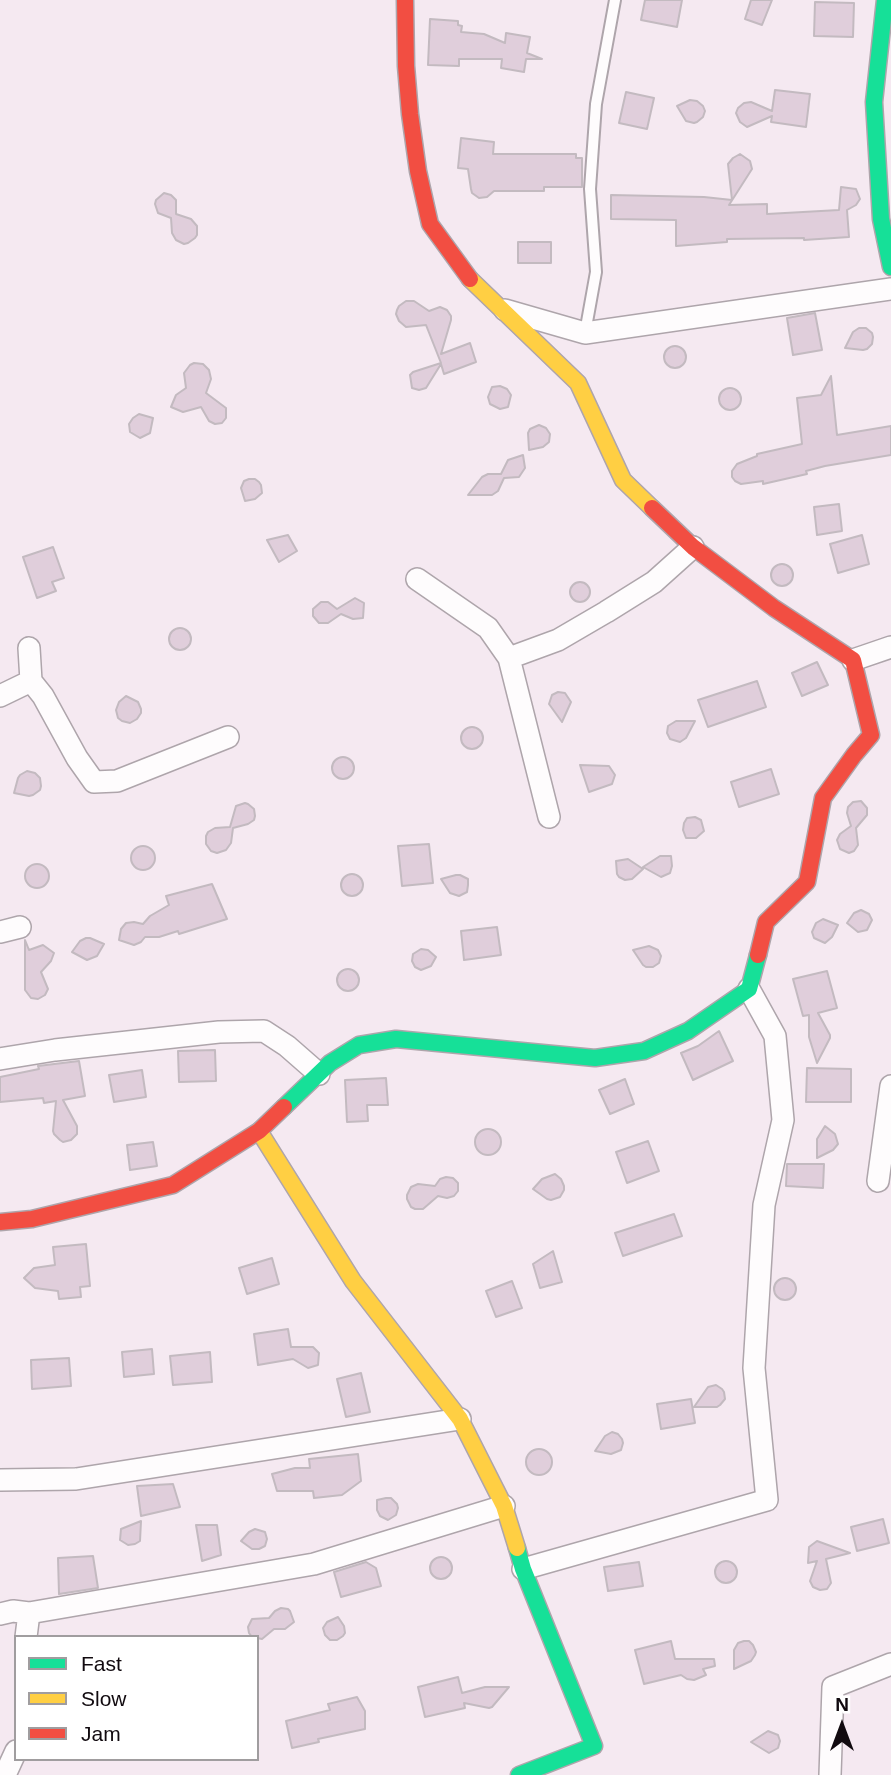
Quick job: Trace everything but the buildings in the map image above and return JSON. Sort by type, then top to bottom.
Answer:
[{"type":"street","points":[[0,1222],[32,1219],[173,1185],[259,1131],[330,1063],[359,1045],[396,1039],[595,1058],[644,1051],[688,1031],[748,989],[766,922],[807,882],[823,798],[871,735],[853,660],[774,608],[693,547],[623,480],[578,383],[473,282],[430,224],[418,171],[410,114],[405,0]]},
{"type":"street","points":[[885,0],[874,102],[881,219],[891,267]]},
{"type":"street","points":[[500,309],[585,333],[891,289]]},
{"type":"street","points":[[509,658],[558,640],[606,612],[654,582],[693,547]]},
{"type":"street","points":[[417,579],[488,628],[509,658],[549,817]]},
{"type":"street","points":[[853,660],[891,647]]},
{"type":"street","points":[[29,648],[31,681],[43,696],[77,758],[94,782],[117,781],[228,737]]},
{"type":"street","points":[[0,696],[31,681]]},
{"type":"street","points":[[523,1569],[767,1500],[754,1368],[764,1205],[783,1120],[775,1036],[748,989]]},
{"type":"street","points":[[0,1059],[55,1050],[219,1032],[264,1031],[287,1046],[318,1074]]},
{"type":"street","points":[[878,1181],[891,1086]]},
{"type":"street","points":[[259,1131],[354,1281],[460,1419],[504,1506],[523,1569],[594,1746],[519,1775]]},
{"type":"street","points":[[0,1480],[76,1479],[460,1419]]},
{"type":"street","points":[[0,1614],[13,1611],[29,1613],[314,1564],[504,1506]]},
{"type":"street","points":[[26,1635],[29,1613]]},
{"type":"street","points":[[830,1775],[833,1687],[891,1664]]},
{"type":"street","points":[[5,1775],[14,1755]]},
{"type":"lane","points":[[585,333],[596,272],[590,189],[596,104],[615,0]]},
{"type":"traffic: fast","points":[[885,0],[874,102],[881,219],[891,267]]},
{"type":"traffic: fast","points":[[284,1107],[330,1063],[359,1045],[396,1039],[595,1058],[644,1051],[688,1031],[749,989],[758,955]]},
{"type":"traffic: fast","points":[[517,1548],[594,1746],[519,1775]]},
{"type":"traffic: slow","points":[[470,279],[578,383],[623,480],[652,508]]},
{"type":"traffic: slow","points":[[259,1131],[353,1281],[460,1419],[504,1506],[517,1548]]},
{"type":"traffic: jam","points":[[405,0],[410,114],[418,171],[430,224],[470,279]]},
{"type":"traffic: jam","points":[[652,508],[693,547],[774,608],[853,660],[871,735],[823,798],[807,882],[766,922],[758,955]]},
{"type":"traffic: jam","points":[[0,1222],[32,1219],[173,1185],[259,1131],[284,1107]]}]
